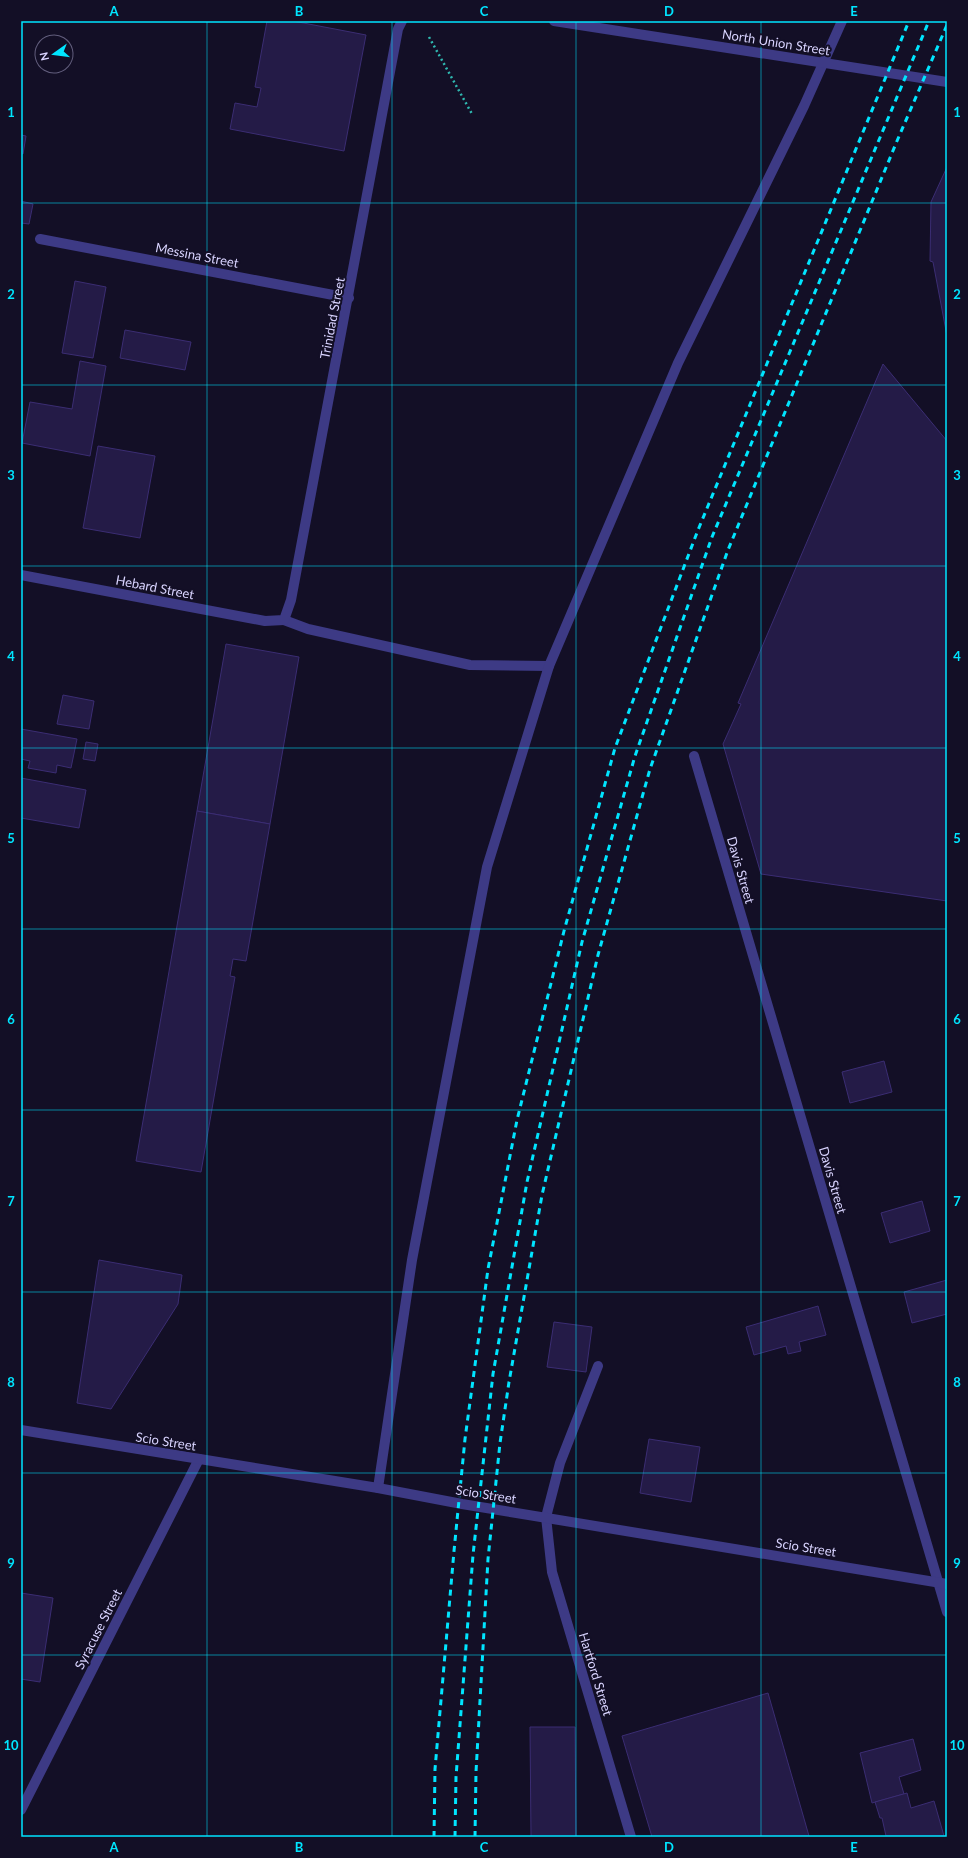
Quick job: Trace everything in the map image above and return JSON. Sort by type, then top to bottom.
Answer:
[{"type":"street","name":"Trinidad Street","points":[[284,620],[291,600],[349,298],[397,36],[402,21]]},
{"type":"street","name":"North Union Street","points":[[554,21],[947,82]]},
{"type":"street","points":[[378,1488],[412,1260],[487,867],[549,666],[678,364],[804,106],[841,24]]},
{"type":"street","name":"Messina Street","points":[[40,239],[349,298]]},
{"type":"street","name":"Hebard Street","points":[[21,575],[265,621],[284,620]]},
{"type":"street","points":[[284,620],[316,631],[470,665],[549,666]]},
{"type":"street","name":"Davis Street","points":[[694,756],[943,1583],[947,1612]]},
{"type":"street","points":[[546,1517],[560,1464],[598,1366]]},
{"type":"street","name":"Scio Street","points":[[21,1430],[378,1488],[943,1583]]},
{"type":"street","name":"Syracuse Street","points":[[21,1810],[199,1459]]},
{"type":"street","name":"Hartford Street","points":[[546,1517],[552,1572],[631,1837]]},
{"type":"path","points":[[429,37],[472,114]]},
{"type":"building","points":[[267,21],[293,21],[366,35],[344,151],[230,129],[235,103],[257,107],[261,88],[255,87]]},
{"type":"building","points":[[21,135],[26,136],[23,154],[21,153]]},
{"type":"building","points":[[947,167],[947,336],[933,262],[930,261],[931,202]]},
{"type":"building","points":[[21,201],[33,204],[29,224],[21,223]]},
{"type":"building","points":[[75,281],[106,287],[93,358],[62,353]]},
{"type":"building","points":[[125,330],[191,342],[185,370],[120,358]]},
{"type":"building","points":[[80,361],[106,366],[90,456],[22,443],[30,402],[72,409]]},
{"type":"building","points":[[883,364],[947,441],[947,901],[761,874],[723,744],[741,704],[738,703]]},
{"type":"building","points":[[98,446],[155,456],[140,538],[83,528]]},
{"type":"building","points":[[226,644],[299,657],[270,824],[197,811]]},
{"type":"building","points":[[63,695],[94,701],[89,729],[57,724]]},
{"type":"building","points":[[21,729],[77,739],[71,768],[57,765],[56,773],[28,768],[30,761],[21,759]]},
{"type":"building","points":[[86,742],[98,744],[95,761],[83,759]]},
{"type":"building","points":[[21,778],[86,790],[79,828],[21,818]]},
{"type":"building","points":[[197,811],[270,824],[246,961],[233,959],[230,976],[235,977],[201,1172],[136,1161]]},
{"type":"building","points":[[884,1061],[892,1092],[850,1103],[842,1072]]},
{"type":"building","points":[[922,1201],[930,1231],[890,1243],[881,1213]]},
{"type":"building","points":[[99,1260],[182,1275],[178,1304],[111,1409],[77,1403]]},
{"type":"building","points":[[947,1280],[947,1314],[912,1323],[904,1292]]},
{"type":"building","points":[[818,1306],[826,1335],[799,1342],[801,1351],[788,1354],[786,1346],[754,1355],[746,1327]]},
{"type":"building","points":[[554,1322],[592,1327],[586,1372],[547,1367]]},
{"type":"building","points":[[649,1439],[700,1447],[691,1502],[640,1493]]},
{"type":"building","points":[[21,1593],[53,1598],[40,1682],[21,1679]]},
{"type":"building","points":[[768,1693],[809,1836],[652,1837],[622,1736]]},
{"type":"building","points":[[530,1727],[575,1727],[576,1837],[531,1837]]},
{"type":"building","points":[[913,1739],[921,1770],[899,1777],[904,1794],[872,1803],[860,1753]]},
{"type":"building","points":[[907,1793],[911,1808],[934,1801],[944,1836],[886,1836],[882,1818],[880,1818],[875,1802]]},
{"type":"railway","points":[[434,1837],[435,1769],[454,1551],[465,1439],[488,1269],[517,1120],[564,931],[615,748],[698,530],[909,21]]},
{"type":"railway","points":[[455,1837],[456,1777],[473,1555],[493,1374],[527,1182],[582,942],[635,756],[712,537],[929,21]]},
{"type":"railway","points":[[475,1837],[476,1772],[488,1559],[500,1443],[509,1382],[542,1195],[598,955],[650,769],[728,550],[897,141],[947,25]]}]
